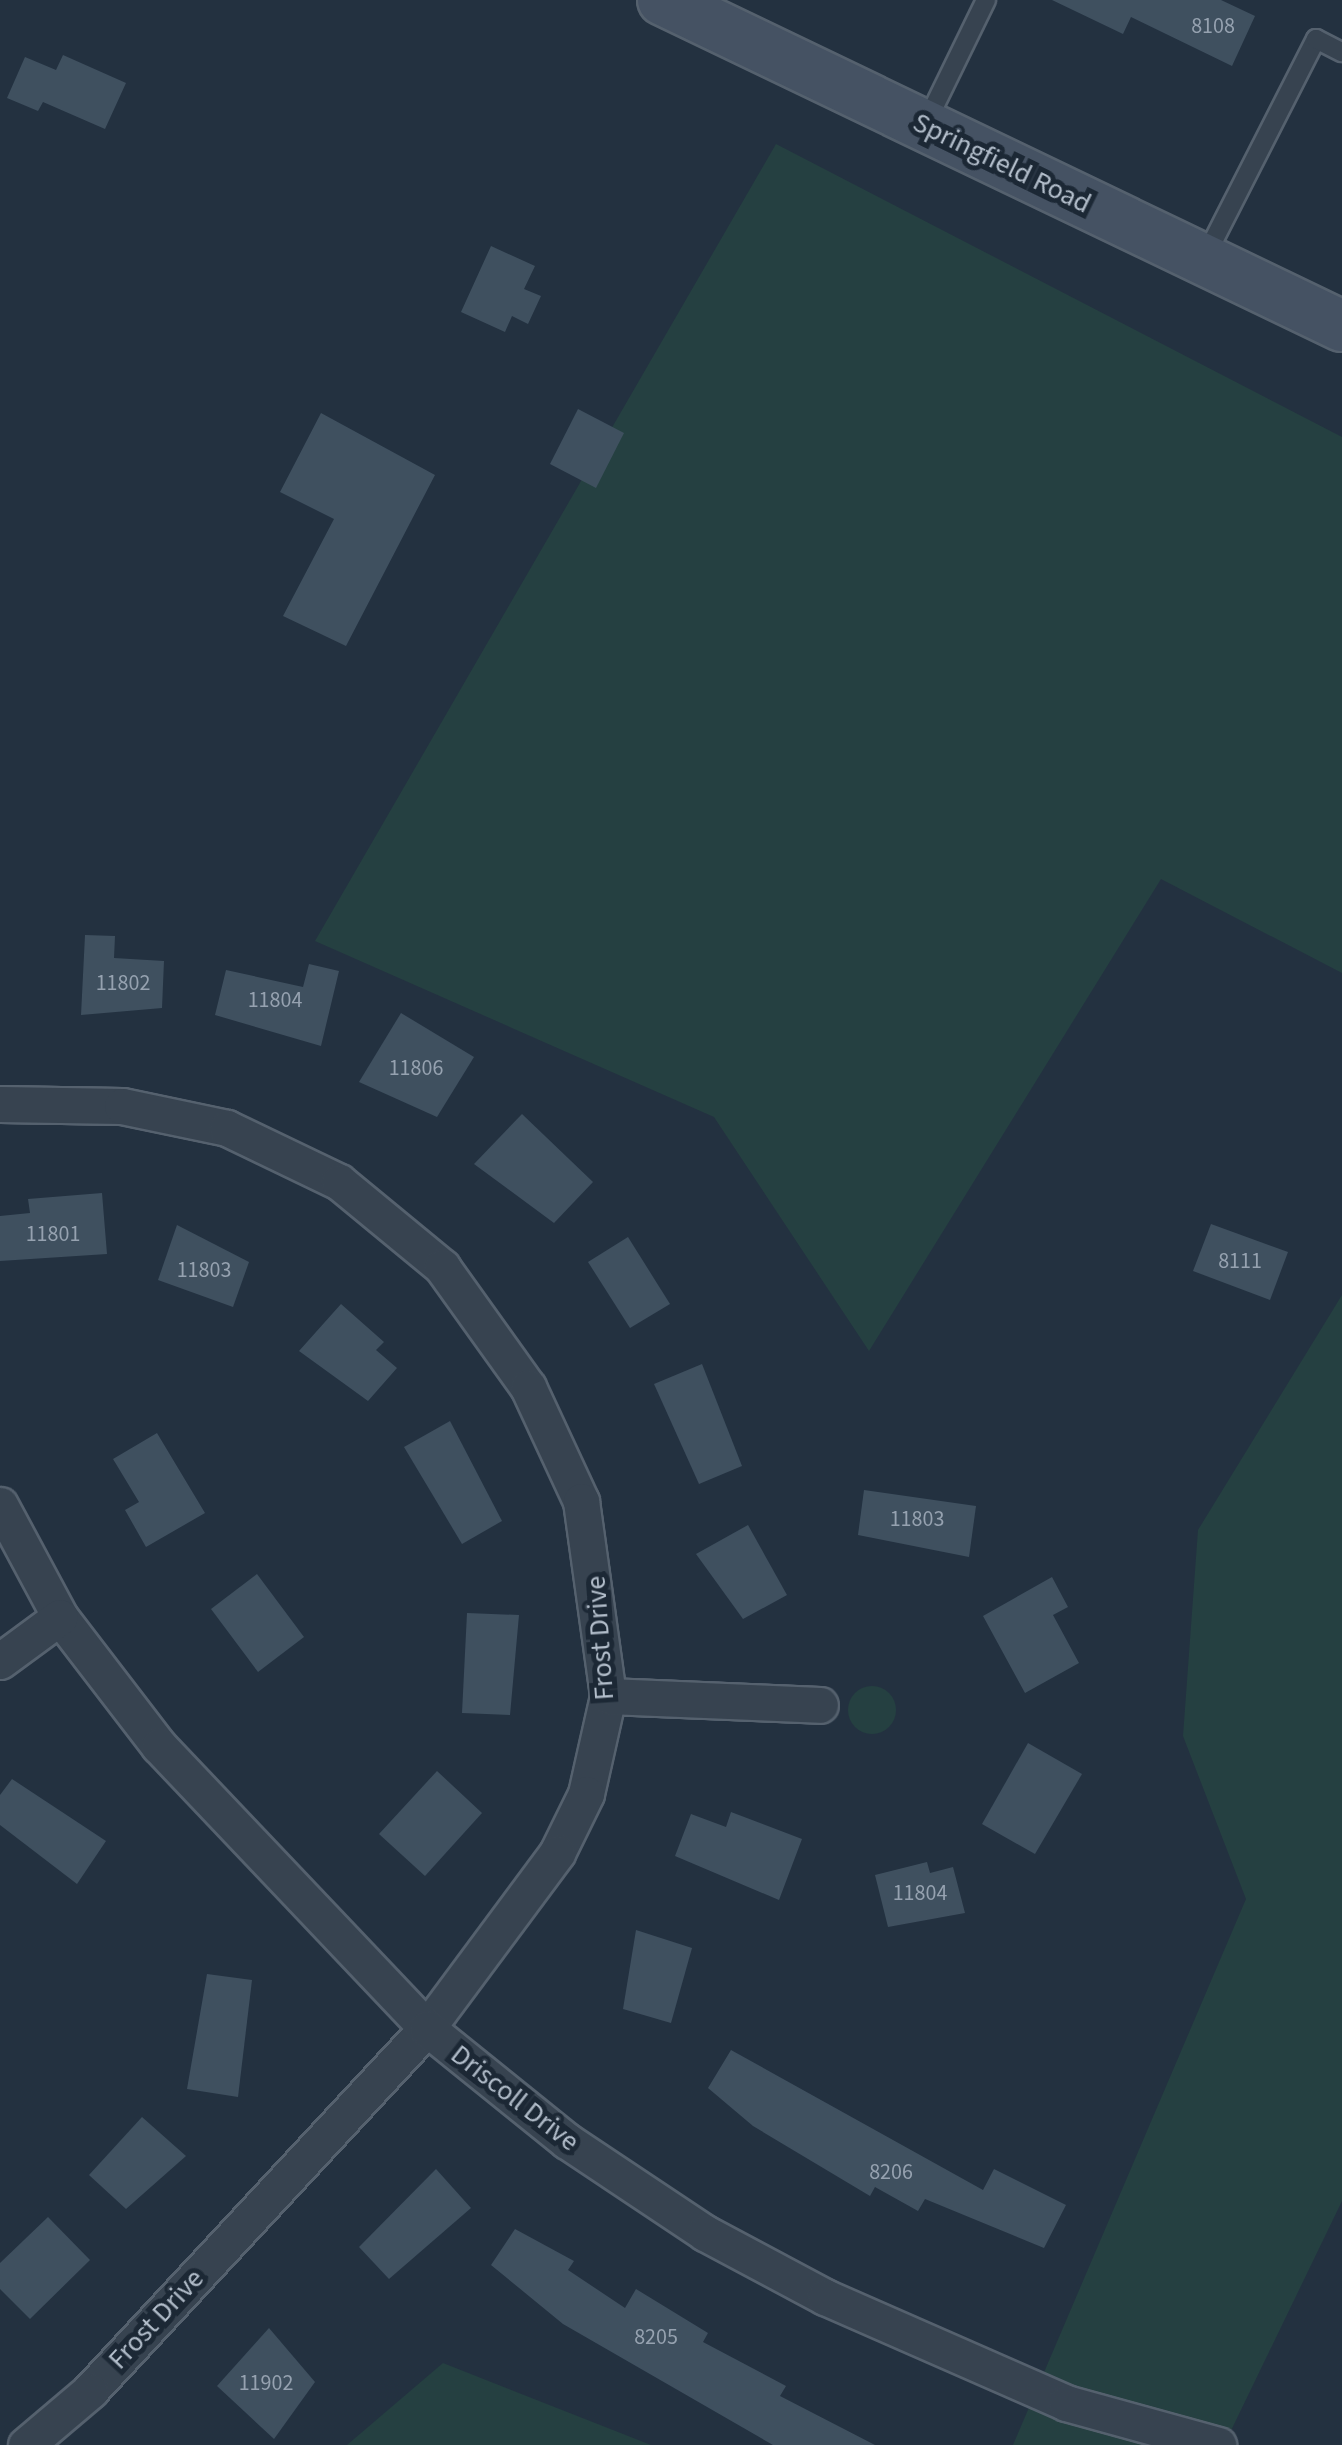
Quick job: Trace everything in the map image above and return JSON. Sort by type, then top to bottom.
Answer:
[{"type":"street","name":"Springfield Road","points":[[663,0],[1342,326]]},
{"type":"street","name":"Frost Drive","points":[[0,1104],[122,1106],[226,1128],[339,1182],[442,1267],[528,1387],[581,1501],[608,1696],[586,1794],[557,1853],[428,2028],[90,2391],[26,2445]]},
{"type":"street","name":"Driscoll Drive","points":[[0,1505],[60,1617],[158,1746],[428,2028],[596,2162],[774,2270],[1066,2403],[1218,2445]]},
{"type":"street","points":[[0,1661],[60,1617]]},
{"type":"street","points":[[608,1696],[820,1706]]},
{"type":"lane","points":[[924,126],[986,0]]},
{"type":"lane","points":[[1204,260],[1316,39],[1342,52]]},
{"type":"green space","points":[[776,144],[1342,437],[1342,973],[1161,879],[869,1351],[714,1117],[315,941]]},
{"type":"green space","points":[[1342,1295],[1342,2201],[1224,2445],[1013,2445],[1246,1899],[1183,1736],[1198,1530]]},
{"type":"green space","points":[[872,1686],[889,1693],[896,1710],[889,1727],[872,1734],[855,1727],[848,1710],[855,1693]]},
{"type":"green space","points":[[443,2363],[651,2445],[347,2445]]},
{"type":"building","points":[[1052,0],[1221,0],[1255,16],[1232,66],[1131,17],[1123,34]]},
{"type":"building","points":[[63,55],[126,83],[105,129],[43,102],[38,111],[7,98],[25,57],[56,70]]},
{"type":"building","points":[[491,246],[535,266],[524,289],[541,296],[528,324],[512,316],[505,332],[461,312]]},
{"type":"building","points":[[578,409],[624,433],[596,488],[550,464]]},
{"type":"building","points":[[321,413],[435,475],[346,646],[283,616],[334,519],[280,492]]},
{"type":"building","points":[[85,935],[115,936],[114,958],[164,961],[162,1008],[81,1015]]},
{"type":"building","points":[[309,964],[339,971],[321,1046],[215,1015],[226,970],[303,987]]},
{"type":"building","points":[[401,1013],[474,1057],[437,1117],[359,1082]]},
{"type":"building","points":[[522,1114],[593,1182],[554,1223],[474,1164]]},
{"type":"building","points":[[102,1193],[107,1254],[0,1261],[0,1216],[30,1213],[28,1199]]},
{"type":"building","points":[[1211,1224],[1288,1252],[1270,1300],[1193,1271]]},
{"type":"building","points":[[177,1225],[249,1262],[233,1307],[158,1280]]},
{"type":"building","points":[[628,1237],[670,1304],[630,1328],[588,1262]]},
{"type":"building","points":[[341,1304],[384,1342],[376,1350],[397,1368],[368,1401],[299,1351]]},
{"type":"building","points":[[702,1364],[742,1466],[699,1484],[654,1384]]},
{"type":"building","points":[[450,1421],[502,1521],[462,1544],[404,1447]]},
{"type":"building","points":[[157,1433],[205,1513],[146,1547],[125,1510],[139,1502],[113,1459]]},
{"type":"building","points":[[864,1490],[976,1506],[969,1557],[858,1535]]},
{"type":"building","points":[[748,1525],[787,1595],[743,1619],[696,1554]]},
{"type":"building","points":[[257,1574],[304,1637],[258,1672],[211,1609]]},
{"type":"building","points":[[1052,1577],[1068,1607],[1053,1615],[1079,1663],[1025,1693],[983,1616]]},
{"type":"building","points":[[467,1613],[519,1615],[510,1715],[462,1713]]},
{"type":"building","points":[[1028,1743],[1082,1774],[1035,1854],[982,1824]]},
{"type":"building","points":[[437,1771],[482,1813],[425,1876],[379,1834]]},
{"type":"building","points":[[12,1779],[106,1841],[77,1884],[0,1825],[0,1795]]},
{"type":"building","points":[[731,1812],[802,1839],[779,1900],[675,1856],[691,1814],[726,1827]]},
{"type":"building","points":[[927,1862],[930,1873],[953,1867],[965,1913],[888,1927],[875,1875]]},
{"type":"building","points":[[636,1930],[692,1948],[671,2023],[623,2009]]},
{"type":"building","points":[[207,1974],[252,1980],[238,2097],[187,2089]]},
{"type":"building","points":[[731,2050],[983,2190],[994,2169],[1066,2205],[1044,2248],[925,2199],[918,2211],[875,2187],[870,2196],[753,2126],[708,2088]]},
{"type":"building","points":[[142,2117],[186,2156],[126,2209],[89,2175]]},
{"type":"building","points":[[436,2169],[471,2208],[389,2279],[359,2247]]},
{"type":"building","points":[[48,2217],[90,2260],[30,2319],[0,2289],[0,2263]]},
{"type":"building","points":[[515,2229],[574,2261],[568,2270],[625,2308],[636,2289],[708,2333],[703,2342],[786,2386],[780,2396],[875,2445],[773,2445],[563,2324],[491,2265]]},
{"type":"building","points":[[269,2328],[315,2382],[274,2439],[217,2386]]}]
